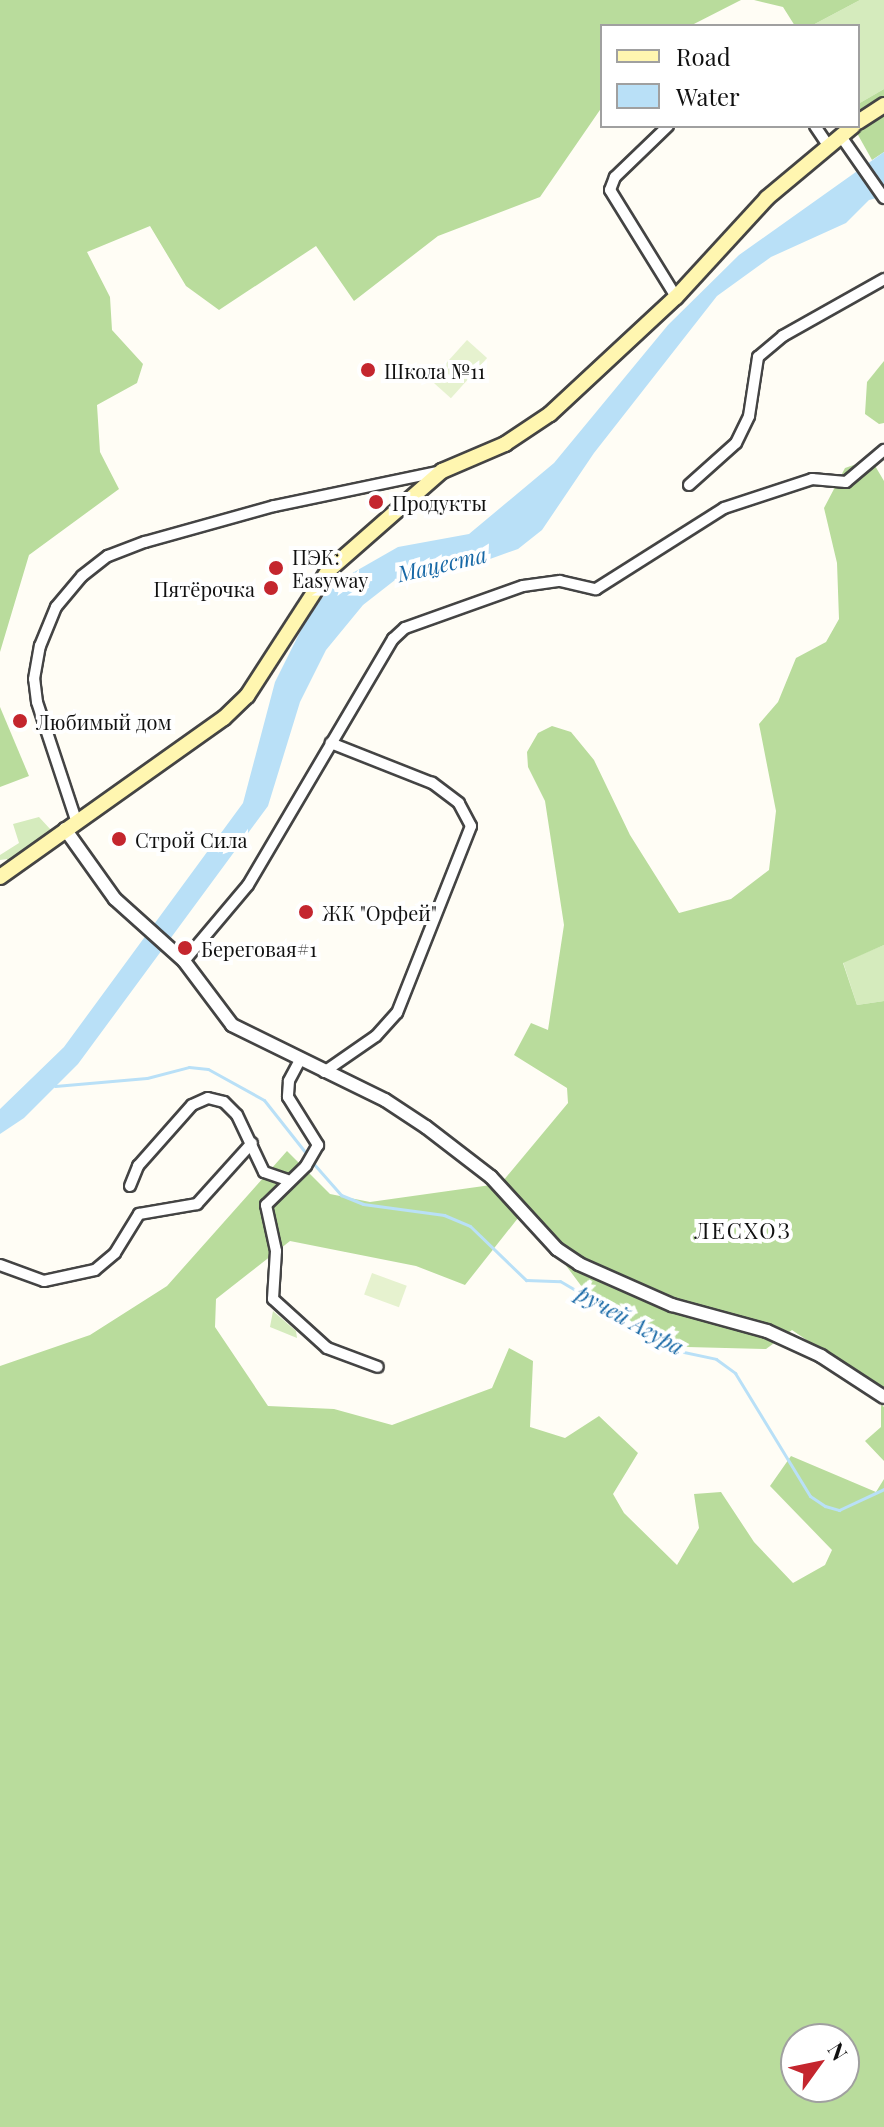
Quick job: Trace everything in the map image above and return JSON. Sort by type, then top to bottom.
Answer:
[{"type":"main road","points":[[860,121],[884,105]]},
{"type":"main road","points":[[0,877],[235,708],[317,582],[442,471],[528,431],[676,297],[767,198],[827,144],[850,128]]},
{"type":"street","points":[[666,128],[615,177],[610,190],[676,297]]},
{"type":"street","points":[[816,128],[827,144]]},
{"type":"street","points":[[840,135],[884,198]]},
{"type":"street","points":[[689,485],[736,443],[749,416],[758,357],[783,336],[884,279]]},
{"type":"street","points":[[184,961],[248,885],[331,743],[405,628],[523,586],[560,581],[596,589],[724,508],[804,481],[855,478],[884,450]]},
{"type":"street","points":[[442,471],[274,506],[145,542],[108,556],[82,576],[56,607],[40,646],[34,679],[37,702],[71,824],[130,915],[184,961],[226,1020],[300,1060],[385,1100],[457,1150],[579,1264],[672,1305],[767,1331],[821,1356],[884,1397]]},
{"type":"street","points":[[324,1072],[376,1036],[397,1013],[471,826],[459,803],[432,783],[331,743]]},
{"type":"street","points":[[300,1060],[289,1081],[288,1097],[318,1141],[315,1153],[306,1166],[269,1199],[264,1214],[276,1251],[273,1299],[327,1348],[378,1367]]},
{"type":"street","points":[[130,1186],[138,1166],[201,1100],[228,1105],[252,1143],[264,1172],[287,1180]]},
{"type":"street","points":[[0,1265],[44,1281],[80,1276],[115,1253],[139,1214],[192,1207],[252,1143]]},
{"type":"green space","points":[[0,0],[741,0],[694,24],[600,24],[600,110],[540,197],[438,236],[354,301],[316,246],[219,310],[186,286],[150,226],[87,252],[110,297],[112,330],[143,364],[137,383],[97,405],[100,452],[119,489],[29,555],[0,652]]},
{"type":"green space","points":[[754,0],[860,0],[815,24],[794,24],[783,7]]},
{"type":"green space","points":[[860,0],[884,0],[884,89],[860,103],[860,24],[815,24]]},
{"type":"green space","points":[[884,89],[884,152],[872,160],[854,128],[860,128],[860,103]]},
{"type":"green space","points":[[467,340],[487,358],[451,398],[431,380]]},
{"type":"green space","points":[[884,361],[884,423],[879,424],[865,414],[867,382]]},
{"type":"green space","points":[[871,459],[884,481],[884,945],[843,963],[857,1005],[884,1001],[884,1393],[792,1330],[766,1349],[649,1346],[582,1287],[503,1181],[568,1103],[567,1088],[514,1055],[531,1023],[548,1030],[564,925],[545,801],[528,767],[527,752],[538,733],[552,726],[571,732],[594,760],[630,835],[679,913],[731,899],[769,870],[776,811],[759,724],[778,702],[796,658],[826,642],[839,619],[837,563],[824,508],[845,468]]},
{"type":"green space","points":[[0,707],[29,776],[0,787]]},
{"type":"green space","points":[[39,817],[51,830],[9,865],[7,859],[0,860],[0,855],[19,843],[13,824]]},
{"type":"green space","points":[[884,945],[884,1001],[857,1005],[843,962]]},
{"type":"green space","points":[[287,1151],[330,1194],[370,1202],[491,1185],[518,1218],[465,1285],[416,1266],[290,1241],[216,1299],[215,1327],[268,1406],[334,1409],[392,1425],[492,1388],[509,1348],[533,1361],[530,1427],[565,1438],[599,1416],[638,1453],[613,1494],[624,1513],[677,1565],[699,1528],[694,1494],[721,1492],[754,1542],[793,1583],[825,1565],[832,1550],[770,1486],[791,1456],[876,1492],[884,1479],[884,2127],[0,2127],[0,1366],[90,1335],[167,1286]]},
{"type":"green space","points":[[372,1273],[407,1286],[399,1307],[364,1295]]},
{"type":"green space","points":[[273,1311],[296,1331],[297,1338],[270,1327]]},
{"type":"green space","points":[[881,1404],[884,1407],[884,1461],[865,1441],[881,1427]]},
{"type":"water","name":"Мацеста","points":[[884,152],[884,196],[869,200],[846,223],[771,257],[717,296],[594,453],[542,530],[518,549],[490,559],[395,580],[363,605],[326,650],[300,702],[268,806],[78,1064],[24,1118],[0,1134],[0,1109],[64,1047],[243,803],[275,682],[310,612],[335,583],[398,547],[469,534],[554,463],[668,325],[739,255]]},
{"type":"waterway","name":"ручей Агура","points":[[55,1086],[147,1078],[189,1067],[208,1069],[264,1100],[309,1157]]},
{"type":"waterway","name":"ручей Агура","points":[[313,1163],[341,1195],[363,1204],[444,1215],[470,1226],[526,1280],[560,1281],[679,1351],[716,1359],[735,1373],[810,1496],[825,1506],[839,1510],[884,1489]]},
{"type":"place","name":"Школа №11","points":[[368,370]]},
{"type":"place","name":"Продукты","points":[[376,502]]},
{"type":"place","name":"ПЭК: Easyway","points":[[276,568]]},
{"type":"place","name":"Пятёрочка","points":[[271,588]]},
{"type":"place","name":"Любимый дом","points":[[20,721]]},
{"type":"place","name":"Строй Сила","points":[[119,839]]},
{"type":"place","name":"ЖК \"Орфей\"","points":[[306,912]]},
{"type":"place","name":"Береговая#1","points":[[185,948]]},
{"type":"district","name":"ЛЕСХОЗ","points":[[743,1231]]}]
